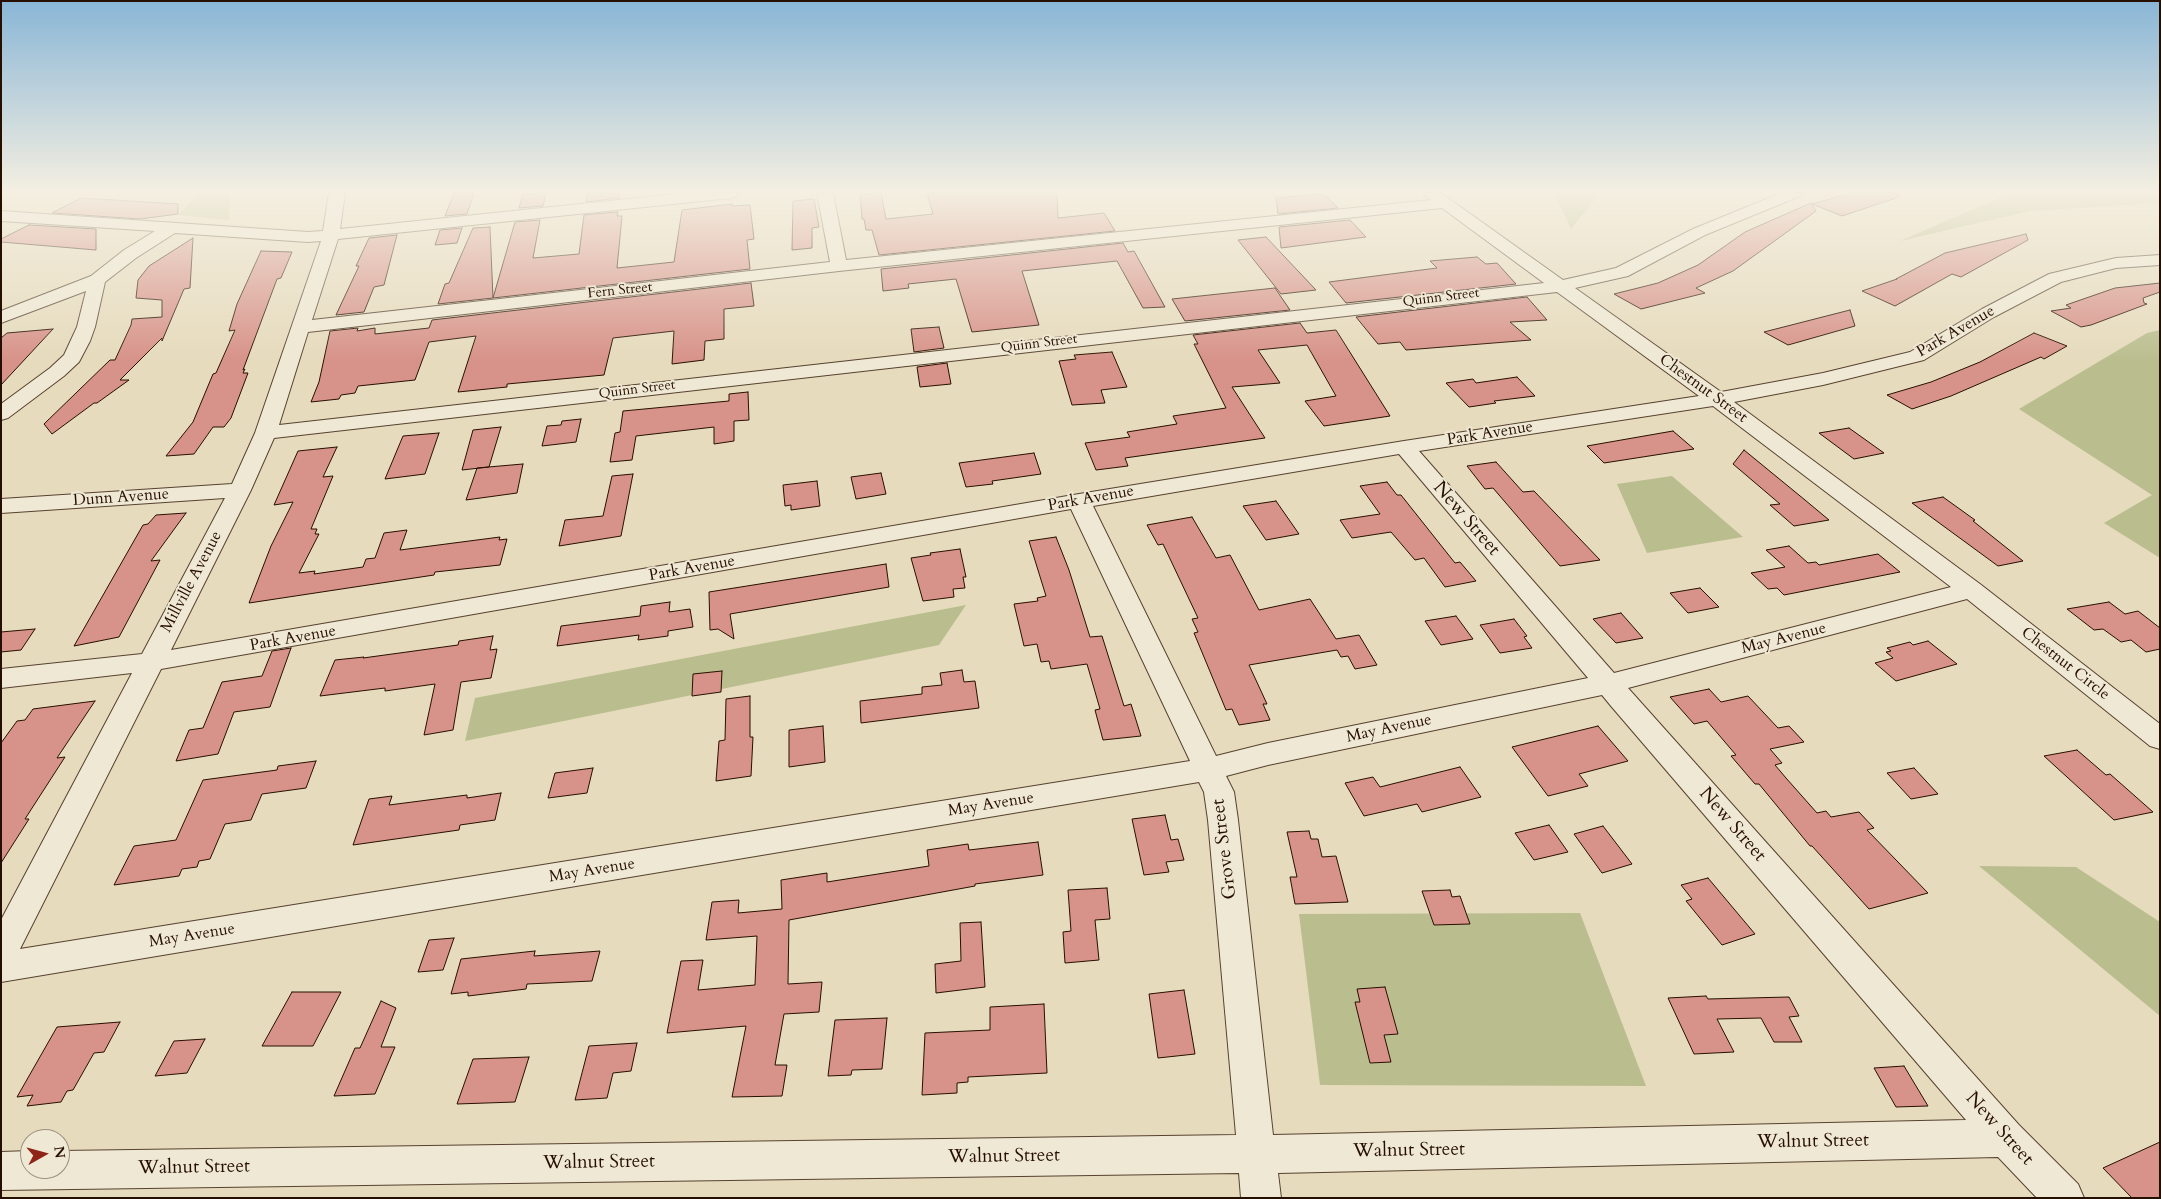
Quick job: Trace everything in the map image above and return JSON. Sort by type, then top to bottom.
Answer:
[{"type":"street","points":[[1,318],[96,280],[138,249]]},
{"type":"street","name":"Millville Avenue","points":[[1,953],[240,490],[266,433],[326,249]]},
{"type":"street","points":[[836,249],[840,266]]},
{"type":"street","name":"Fern Street","points":[[302,327],[990,249]]},
{"type":"street","name":"Chestnut Street","points":[[1509,249],[1717,399],[1971,590]]},
{"type":"street","name":"Quinn Street","points":[[266,433],[1561,286],[1622,272],[1666,249]]},
{"type":"street","name":"Park Avenue","points":[[1,679],[150,662],[1079,501],[1404,447],[1717,399],[1823,379],[1917,356],[1988,313],[2055,278],[2116,263],[2160,260]]},
{"type":"street","points":[[1,414],[57,372],[72,358],[81,341],[96,280]]},
{"type":"street","points":[[22,310],[89,309]]},
{"type":"street","name":"New Street","points":[[1404,447],[1608,684],[2006,1138],[2064,1198]]},
{"type":"street","name":"Dunn Avenue","points":[[1,506],[240,490]]},
{"type":"street","name":"Grove Street","points":[[1079,501],[1219,792],[1261,1198]]},
{"type":"street","name":"May Avenue","points":[[1,968],[1209,769],[1268,754],[1608,684],[1971,590]]},
{"type":"street","name":"Chestnut Circle","points":[[1971,590],[2160,739]]},
{"type":"street","name":"Walnut Street","points":[[1,1171],[1256,1154],[2006,1138]]},
{"type":"green space","points":[[2160,330],[2160,558],[2104,523],[2152,495],[2019,409],[2147,333]]},
{"type":"green space","points":[[1672,476],[1743,537],[1647,553],[1617,484]]},
{"type":"green space","points":[[966,605],[939,645],[465,741],[475,698]]},
{"type":"green space","points":[[1979,866],[2076,867],[2160,922],[2160,1016]]},
{"type":"green space","points":[[1580,913],[1646,1086],[1320,1085],[1299,914]]},
{"type":"building","points":[[176,249],[192,249],[190,288],[184,289],[162,341],[162,338],[120,380],[129,380],[52,434],[44,424],[110,360],[115,360],[132,319],[162,317],[162,300],[136,298],[138,280],[149,266]]},
{"type":"building","points":[[364,249],[393,249],[384,285],[374,287],[364,312],[336,315],[359,266],[356,266]]},
{"type":"building","points":[[464,249],[491,249],[493,298],[438,304],[445,284],[449,283]]},
{"type":"building","points":[[507,249],[535,249],[533,258],[579,254],[580,249],[619,249],[617,268],[674,262],[676,249],[748,249],[750,269],[493,298]]},
{"type":"building","points":[[877,249],[938,249],[879,255]]},
{"type":"building","points":[[1068,249],[1126,249],[1128,252],[1134,251],[1165,307],[1143,308],[1117,261],[1022,271],[1039,325],[972,332],[956,279],[908,284],[909,288],[883,291],[881,269]]},
{"type":"building","points":[[1245,249],[1277,249],[1316,290],[1281,294]]},
{"type":"building","points":[[1721,249],[1763,249],[1733,271],[1696,288],[1705,293],[1641,309],[1614,294],[1658,283],[1698,265]]},
{"type":"building","points":[[1962,249],[2012,249],[1961,277],[1952,274],[1895,306],[1862,291],[1897,279],[1945,253]]},
{"type":"building","points":[[261,251],[292,252],[281,278],[277,279],[243,370],[245,369],[243,373],[248,373],[231,418],[224,427],[213,427],[194,454],[166,456],[193,422],[213,374],[216,373],[235,330],[229,331],[237,304]]},
{"type":"building","points":[[1477,257],[1486,264],[1497,263],[1516,284],[1346,303],[1329,282],[1437,268],[1430,261]]},
{"type":"building","points":[[751,283],[754,306],[724,309],[724,339],[705,341],[704,360],[672,364],[674,331],[613,338],[604,375],[507,384],[507,387],[458,392],[476,336],[429,342],[415,380],[358,386],[355,393],[341,395],[339,399],[311,402],[319,382],[330,331],[358,328],[357,331],[375,328],[375,334],[429,328],[432,320]]},
{"type":"building","points":[[2160,283],[2160,292],[2143,298],[2144,303],[2147,304],[2091,325],[2081,327],[2051,311],[2071,308],[2066,305],[2115,288]]},
{"type":"building","points":[[1275,288],[1290,310],[1185,321],[1172,299]]},
{"type":"building","points":[[1527,297],[1547,320],[1510,322],[1531,340],[1406,350],[1400,342],[1378,344],[1356,317]]},
{"type":"building","points":[[1850,310],[1855,326],[1788,345],[1764,332]]},
{"type":"building","points":[[1300,323],[1307,333],[1336,330],[1390,416],[1324,426],[1305,401],[1336,396],[1307,345],[1258,350],[1280,383],[1232,387],[1265,438],[1125,458],[1128,466],[1096,470],[1085,443],[1130,437],[1127,432],[1177,424],[1173,416],[1226,408],[1194,344],[1198,344],[1193,335]]},
{"type":"building","points":[[939,327],[944,348],[914,352],[911,329]]},
{"type":"building","points":[[53,329],[1,385],[1,338],[7,333]]},
{"type":"building","points":[[2034,333],[2067,346],[2044,359],[2041,357],[1951,396],[1912,409],[1887,395],[1931,382],[1980,362]]},
{"type":"building","points":[[1112,352],[1127,387],[1101,390],[1105,403],[1072,405],[1059,361],[1076,359],[1074,355]]},
{"type":"building","points":[[947,363],[951,384],[920,387],[917,367]]},
{"type":"building","points":[[1517,377],[1535,396],[1494,401],[1496,403],[1469,407],[1446,383],[1473,379],[1476,383]]},
{"type":"building","points":[[748,392],[749,420],[734,421],[734,441],[714,444],[714,427],[636,436],[632,460],[610,462],[615,433],[620,432],[623,411],[729,401],[729,394]]},
{"type":"building","points":[[581,419],[576,442],[542,446],[547,426],[561,425],[562,421]]},
{"type":"building","points":[[501,427],[489,467],[462,470],[473,430]]},
{"type":"building","points":[[1849,428],[1884,453],[1854,459],[1819,433]]},
{"type":"building","points":[[1673,431],[1694,449],[1604,463],[1587,446]]},
{"type":"building","points":[[439,433],[425,474],[385,479],[403,436]]},
{"type":"building","points":[[337,447],[323,477],[333,476],[311,529],[317,529],[315,534],[319,534],[299,573],[315,571],[314,574],[363,567],[366,559],[375,558],[384,533],[407,530],[400,550],[500,537],[499,540],[507,539],[500,565],[435,572],[434,575],[249,603],[271,546],[293,502],[274,505],[298,451]]},
{"type":"building","points":[[1744,450],[1829,520],[1794,526],[1770,505],[1780,504],[1733,464]]},
{"type":"building","points":[[1034,453],[1041,474],[992,481],[993,484],[966,487],[959,463]]},
{"type":"building","points":[[1496,462],[1523,492],[1534,491],[1600,560],[1560,566],[1493,488],[1485,489],[1467,466]]},
{"type":"building","points":[[523,464],[517,493],[466,500],[477,468]]},
{"type":"building","points":[[881,473],[886,494],[856,499],[851,477]]},
{"type":"building","points":[[633,474],[621,536],[559,546],[565,520],[603,516],[612,476]]},
{"type":"building","points":[[817,481],[820,506],[791,510],[791,505],[785,506],[783,485]]},
{"type":"building","points":[[1387,482],[1397,495],[1401,495],[1455,563],[1460,562],[1476,581],[1445,587],[1424,558],[1415,560],[1391,532],[1352,538],[1340,520],[1380,514],[1360,486]]},
{"type":"building","points":[[1943,497],[1975,520],[1973,521],[2023,561],[1998,566],[1912,503]]},
{"type":"building","points":[[1276,501],[1299,534],[1266,540],[1243,506]]},
{"type":"building","points":[[186,513],[151,561],[160,560],[119,637],[74,646],[143,525],[148,524],[156,515]]},
{"type":"building","points":[[1192,517],[1216,558],[1230,555],[1259,610],[1310,599],[1336,639],[1359,635],[1377,665],[1355,669],[1348,656],[1341,657],[1337,650],[1249,665],[1267,704],[1263,704],[1270,720],[1239,725],[1232,709],[1226,710],[1194,633],[1198,632],[1192,619],[1198,618],[1163,544],[1158,545],[1147,525]]},
{"type":"building","points":[[1056,537],[1069,570],[1090,637],[1102,636],[1124,706],[1131,704],[1141,736],[1103,740],[1095,710],[1100,709],[1087,664],[1051,669],[1049,661],[1041,662],[1037,644],[1024,646],[1014,604],[1038,601],[1037,598],[1046,596],[1029,541]]},
{"type":"building","points":[[1789,546],[1808,563],[1816,562],[1819,565],[1878,554],[1900,572],[1784,595],[1777,588],[1768,589],[1751,573],[1785,567],[1766,550]]},
{"type":"building","points":[[960,549],[966,577],[963,577],[965,588],[953,589],[954,597],[923,601],[911,558]]},
{"type":"building","points":[[886,564],[889,587],[730,614],[734,639],[718,629],[710,630],[709,592]]},
{"type":"building","points":[[1700,588],[1719,607],[1688,613],[1670,593]]},
{"type":"building","points":[[670,602],[669,612],[690,609],[693,627],[668,631],[668,636],[638,640],[639,635],[557,646],[561,626],[640,616],[641,606]]},
{"type":"building","points":[[2109,602],[2125,614],[2138,611],[2160,628],[2160,649],[2146,652],[2131,640],[2121,642],[2103,629],[2094,630],[2067,609]]},
{"type":"building","points":[[1621,613],[1643,638],[1616,643],[1593,619]]},
{"type":"building","points":[[1456,616],[1473,639],[1441,645],[1425,621]]},
{"type":"building","points":[[1514,619],[1527,636],[1524,637],[1532,648],[1500,653],[1480,625]]},
{"type":"building","points":[[35,629],[21,650],[1,652],[1,632]]},
{"type":"building","points":[[493,636],[490,650],[497,649],[491,678],[461,682],[453,730],[424,735],[435,684],[385,691],[385,688],[320,696],[335,660],[458,645],[459,641]]},
{"type":"building","points":[[1928,641],[1957,664],[1896,681],[1875,663],[1893,658],[1886,652],[1891,651],[1887,648],[1910,642],[1913,645]]},
{"type":"building","points":[[291,648],[270,707],[234,712],[218,754],[176,761],[189,730],[203,728],[222,682],[262,676],[272,651]]},
{"type":"building","points":[[962,670],[964,682],[975,681],[979,708],[861,723],[860,701],[922,694],[922,687],[942,685],[940,673]]},
{"type":"building","points":[[722,671],[721,692],[692,696],[693,674]]},
{"type":"building","points":[[1709,689],[1721,702],[1748,696],[1778,728],[1789,726],[1804,742],[1770,749],[1782,763],[1775,765],[1817,813],[1826,811],[1831,817],[1859,812],[1874,828],[1867,830],[1928,893],[1869,909],[1810,846],[1759,784],[1755,784],[1731,756],[1736,755],[1707,721],[1694,724],[1670,697]]},
{"type":"building","points":[[750,696],[750,737],[753,737],[751,776],[716,781],[719,741],[725,740],[726,699]]},
{"type":"building","points":[[95,701],[57,758],[65,757],[25,819],[29,819],[1,863],[1,743],[17,721],[25,720],[33,709]]},
{"type":"building","points":[[823,726],[825,762],[789,767],[789,730]]},
{"type":"building","points":[[1598,726],[1628,761],[1579,774],[1588,786],[1548,796],[1512,747]]},
{"type":"building","points":[[2077,750],[2106,775],[2110,774],[2153,812],[2114,820],[2044,756]]},
{"type":"building","points":[[316,761],[306,788],[262,794],[251,820],[225,824],[210,859],[199,861],[197,867],[182,869],[179,876],[114,885],[134,846],[176,840],[203,780],[277,770],[278,766]]},
{"type":"building","points":[[1460,767],[1481,797],[1422,812],[1417,804],[1364,816],[1345,783],[1373,777],[1380,787]]},
{"type":"building","points":[[593,768],[587,793],[548,798],[555,773]]},
{"type":"building","points":[[1914,768],[1938,794],[1911,799],[1887,773]]},
{"type":"building","points":[[501,793],[495,820],[460,825],[459,830],[353,845],[369,799],[392,796],[389,805],[467,795],[467,798]]},
{"type":"building","points":[[1165,815],[1171,840],[1178,839],[1184,860],[1166,862],[1169,872],[1144,875],[1132,819]]},
{"type":"building","points":[[1549,825],[1568,852],[1534,860],[1515,833]]},
{"type":"building","points":[[1603,826],[1632,864],[1602,873],[1574,834]]},
{"type":"building","points":[[1309,831],[1311,839],[1318,839],[1322,857],[1336,856],[1348,902],[1295,904],[1290,877],[1297,877],[1287,832]]},
{"type":"building","points":[[1038,842],[1043,875],[975,884],[975,886],[789,920],[788,984],[822,982],[819,1012],[784,1014],[775,1065],[787,1065],[782,1096],[732,1097],[746,1026],[667,1033],[681,961],[703,960],[698,990],[755,985],[757,936],[706,940],[712,902],[739,900],[738,913],[782,909],[781,880],[827,873],[827,882],[929,866],[927,850],[968,844],[969,850]]},
{"type":"building","points":[[1708,878],[1755,934],[1722,945],[1686,901],[1692,899],[1681,885]]},
{"type":"building","points":[[1107,888],[1110,919],[1095,920],[1099,960],[1065,963],[1063,932],[1071,931],[1068,890]]},
{"type":"building","points":[[1450,890],[1452,897],[1460,896],[1470,924],[1434,925],[1422,891]]},
{"type":"building","points":[[981,922],[985,987],[936,993],[935,964],[961,961],[960,923]]},
{"type":"building","points":[[454,938],[443,970],[418,972],[429,940]]},
{"type":"building","points":[[535,951],[534,956],[600,951],[592,981],[527,984],[526,989],[468,996],[468,992],[451,994],[461,959]]},
{"type":"building","points":[[1385,987],[1398,1034],[1384,1035],[1391,1062],[1370,1063],[1355,1002],[1360,1002],[1357,989]]},
{"type":"building","points":[[1184,990],[1195,1054],[1158,1058],[1149,994]]},
{"type":"building","points":[[292,992],[341,992],[313,1046],[262,1046]]},
{"type":"building","points":[[1706,996],[1708,999],[1789,997],[1799,1016],[1789,1017],[1802,1042],[1774,1042],[1761,1018],[1717,1019],[1734,1052],[1694,1054],[1668,998]]},
{"type":"building","points":[[381,1001],[396,1008],[381,1047],[395,1047],[375,1094],[334,1096],[355,1048],[360,1048]]},
{"type":"building","points":[[1044,1004],[1047,1073],[968,1077],[968,1082],[957,1083],[957,1093],[922,1095],[925,1033],[990,1030],[990,1007]]},
{"type":"building","points":[[887,1018],[882,1069],[852,1070],[851,1075],[828,1076],[835,1020]]},
{"type":"building","points":[[120,1022],[104,1052],[94,1053],[73,1090],[67,1091],[61,1102],[27,1106],[33,1095],[17,1097],[57,1027]]},
{"type":"building","points":[[205,1039],[187,1073],[155,1076],[174,1041]]},
{"type":"building","points":[[637,1043],[631,1071],[613,1073],[607,1098],[575,1100],[589,1046]]},
{"type":"building","points":[[529,1057],[515,1102],[457,1104],[473,1059]]},
{"type":"building","points":[[1904,1066],[1928,1106],[1896,1107],[1874,1068]]},
{"type":"building","points":[[2160,1142],[2160,1198],[2132,1198],[2103,1168]]}]
